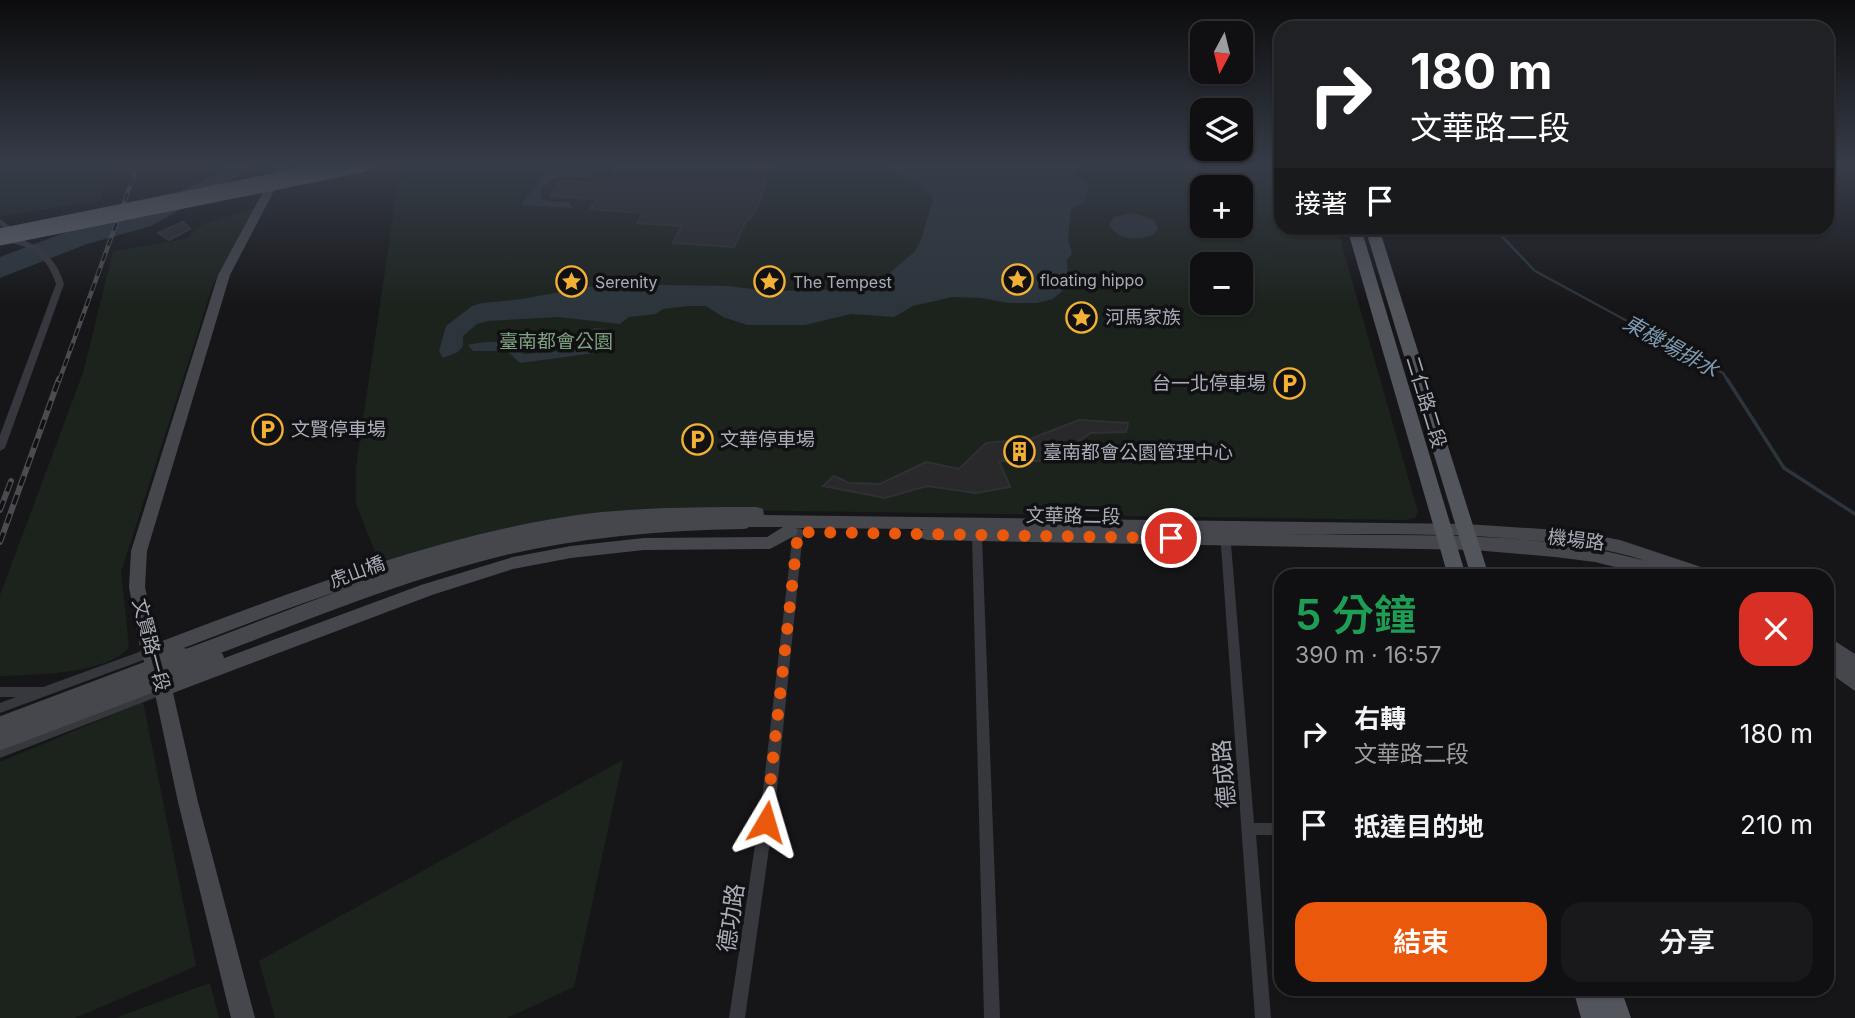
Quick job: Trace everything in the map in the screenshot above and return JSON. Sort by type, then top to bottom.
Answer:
[{"type":"highway","points":[[0,230],[94,212]]},
{"type":"highway","points":[[0,239],[133,212]]},
{"type":"main road","name":"二仁路二段","points":[[1356,235],[1454,569]]},
{"type":"main road","name":"二仁路二段","points":[[1374,235],[1478,569]]},
{"type":"main road","points":[[1587,996],[1594,1018]]},
{"type":"main road","points":[[1611,996],[1618,1018]]},
{"type":"street","name":"文賢路一段","points":[[243,1018],[188,802],[163,689],[150,653],[137,587],[139,551],[224,275],[258,212]]},
{"type":"street","points":[[0,221],[49,260],[57,270],[60,284],[0,449]]},
{"type":"street","points":[[0,239],[13,239],[27,245]]},
{"type":"street","points":[[0,708],[371,572],[550,526],[651,513],[777,513],[793,528],[770,543],[644,544],[572,552],[513,563],[427,590],[0,752]]},
{"type":"street","name":"虎山橋","points":[[0,727],[335,602],[467,557],[539,540],[617,527],[701,521],[743,527]]},
{"type":"street","name":"文華路二段","points":[[743,527],[1443,537]]},
{"type":"street","name":"虎山橋","points":[[0,740],[337,612],[468,567],[527,552],[616,537],[743,527]]},
{"type":"street","name":"文華路二段","points":[[793,528],[977,536],[1225,533]]},
{"type":"street","name":"德功路","points":[[737,1018],[769,799],[793,528]]},
{"type":"street","name":"德成路","points":[[1225,533],[1263,1018]]},
{"type":"street","points":[[977,536],[992,1018]]},
{"type":"street","name":"機場路","points":[[1443,537],[1573,537],[1620,546],[1687,569]]},
{"type":"street","name":"機場路","points":[[1468,538],[1582,553],[1652,569]]},
{"type":"street","points":[[1834,648],[1855,664]]},
{"type":"street","points":[[1834,666],[1855,682]]},
{"type":"street","points":[[0,692],[48,691],[133,701]]},
{"type":"street","points":[[1250,829],[1274,829]]},
{"type":"green space","points":[[0,212],[33,212],[0,217]]},
{"type":"green space","points":[[244,212],[253,212],[214,282],[121,572],[129,647],[119,656],[88,668],[50,674],[0,676],[0,595],[83,373],[113,251],[186,239],[203,224]]},
{"type":"green space","name":"臺南都會公園","points":[[394,212],[1190,212],[1190,238],[1253,238],[1253,212],[1274,212],[1274,235],[1339,235],[1418,512],[1415,518],[1406,520],[661,509],[404,561],[386,561],[376,554],[356,504],[356,467]]},
{"type":"green space","points":[[143,702],[196,966],[75,1018],[0,1018],[0,762]]},
{"type":"green space","points":[[623,760],[574,987],[507,1018],[275,1018],[259,961]]},
{"type":"green space","points":[[210,983],[219,1018],[115,1018]]},
{"type":"shaded area","points":[[135,212],[177,212],[151,226],[87,244],[0,278],[0,257],[93,222]]},
{"type":"shaded area","points":[[929,212],[1071,212],[1068,239],[1072,254],[1067,260],[1068,276],[1075,280],[1053,299],[1037,303],[952,297],[913,306],[894,317],[851,314],[805,325],[747,325],[723,317],[706,306],[663,309],[656,314],[629,317],[620,324],[558,317],[488,321],[477,324],[463,336],[463,346],[458,352],[443,358],[439,351],[446,326],[472,306],[604,284],[729,286],[769,291],[866,289],[877,284],[915,251]]},
{"type":"shaded area","points":[[1133,213],[1154,220],[1158,229],[1155,233],[1136,239],[1123,237],[1109,224],[1114,217]]},
{"type":"shaded area","points":[[594,328],[607,329],[607,333],[615,335],[610,351],[520,363],[507,351],[473,351],[468,345],[498,342],[524,354],[551,352],[586,342],[593,336]]},
{"type":"building","points":[[623,212],[755,212],[747,219],[734,247],[673,243],[682,226],[637,223],[643,213]]},
{"type":"building","points":[[183,222],[190,229],[169,240],[158,233]]},
{"type":"building","name":"臺南都會公園管理中心","points":[[1079,420],[1128,423],[1126,432],[1091,433],[1049,461],[999,461],[1010,487],[976,493],[927,486],[885,498],[823,486],[834,476],[849,483],[880,484],[926,462],[959,469],[986,443],[1030,439]]},
{"type":"waterway","name":"東機場排水","points":[[1501,235],[1535,271],[1723,373],[1728,381]]},
{"type":"waterway","name":"東機場排水","points":[[1727,379],[1784,468],[1855,514]]},
{"type":"railway","points":[[59,381],[121,212]]},
{"type":"railway","points":[[0,542],[59,379]]},
{"type":"railway","points":[[0,510],[11,481]]},
{"type":"place","name":"floating hippo","points":[[1017,280]]},
{"type":"place","name":"Serenity","points":[[572,282]]},
{"type":"place","name":"The Tempest","points":[[770,282]]},
{"type":"place","name":"河馬家族","points":[[1082,317]]},
{"type":"place","name":"台一北停車場","points":[[1289,383]]},
{"type":"place","name":"文賢停車場","points":[[268,429]]},
{"type":"place","name":"文華停車場","points":[[697,439]]},
{"type":"place","name":"臺南都會公園管理中心","points":[[1020,452]]},
{"type":"route","points":[[766,822],[798,532],[1171,538]]}]
